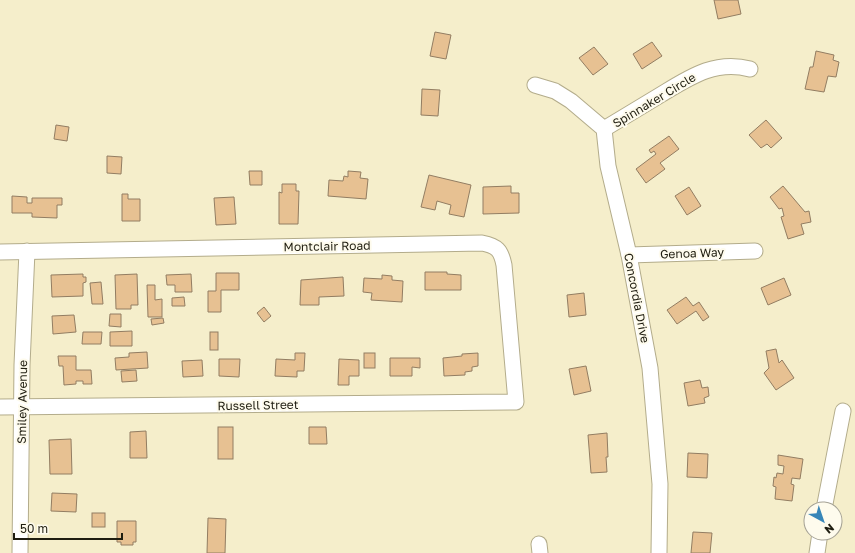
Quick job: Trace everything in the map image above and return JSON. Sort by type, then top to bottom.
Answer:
[{"type":"street","name":"Spinnaker Circle","points":[[604,129],[694,75],[717,67],[737,66],[750,69]]},
{"type":"street","points":[[535,85],[555,91],[571,101],[604,129]]},
{"type":"street","name":"Concordia Drive","points":[[604,129],[608,166],[629,255],[650,368],[660,484],[659,553]]},
{"type":"street","name":"Montclair Road","points":[[0,252],[474,243],[491,245],[498,249],[504,265],[516,402]]},
{"type":"street","name":"Smiley Avenue","points":[[20,553],[22,365],[27,251]]},
{"type":"street","name":"Genoa Way","points":[[629,255],[755,251]]},
{"type":"street","name":"Russell Street","points":[[0,407],[516,402]]},
{"type":"street","points":[[826,501],[843,411]]},
{"type":"street","points":[[817,553],[819,541]]},
{"type":"building","points":[[714,0],[738,0],[741,14],[718,19]]},
{"type":"building","points":[[435,32],[451,35],[446,59],[430,56]]},
{"type":"building","points":[[652,42],[662,56],[642,69],[633,54]]},
{"type":"building","points":[[594,47],[608,64],[593,75],[579,58]]},
{"type":"building","points":[[816,51],[834,55],[833,60],[839,62],[836,77],[828,76],[824,92],[805,89],[810,67],[813,67]]},
{"type":"building","points":[[422,89],[440,90],[438,116],[421,115]]},
{"type":"building","points":[[766,120],[782,138],[771,148],[767,144],[761,148],[749,135]]},
{"type":"building","points":[[56,125],[69,127],[67,141],[54,139]]},
{"type":"building","points":[[669,136],[679,149],[660,163],[665,169],[646,183],[636,169],[656,154],[654,151],[651,153],[649,150]]},
{"type":"building","points":[[107,156],[122,157],[121,174],[107,173]]},
{"type":"building","points":[[249,171],[262,171],[262,185],[250,185]]},
{"type":"building","points":[[348,171],[361,172],[360,178],[368,179],[366,199],[328,196],[329,180],[343,181],[344,176],[348,177]]},
{"type":"building","points":[[429,175],[471,185],[464,217],[449,214],[451,205],[437,201],[435,210],[421,207]]},
{"type":"building","points":[[282,184],[296,184],[296,191],[299,191],[298,224],[279,224],[279,192],[282,193]]},
{"type":"building","points":[[511,186],[511,193],[519,193],[519,213],[483,214],[483,187]]},
{"type":"building","points":[[783,186],[805,212],[809,211],[811,222],[801,224],[804,234],[788,239],[781,217],[784,216],[782,208],[779,209],[770,197]]},
{"type":"building","points":[[689,187],[701,206],[687,215],[675,196]]},
{"type":"building","points":[[122,194],[128,194],[128,199],[140,199],[140,221],[122,221]]},
{"type":"building","points":[[12,196],[27,197],[27,203],[32,203],[32,198],[62,198],[62,205],[57,205],[57,218],[32,217],[32,213],[12,213]]},
{"type":"building","points":[[234,197],[236,224],[216,225],[214,198]]},
{"type":"building","points":[[425,272],[447,272],[447,274],[461,275],[461,290],[425,290]]},
{"type":"building","points":[[216,273],[239,273],[239,290],[221,290],[221,312],[208,312],[208,291],[216,291]]},
{"type":"building","points":[[83,274],[83,277],[86,277],[86,282],[83,283],[83,296],[52,297],[51,275]]},
{"type":"building","points":[[137,274],[138,305],[131,305],[131,309],[116,309],[115,275]]},
{"type":"building","points":[[191,274],[192,292],[175,292],[175,285],[167,285],[166,275]]},
{"type":"building","points":[[382,275],[392,276],[392,280],[403,281],[402,302],[371,300],[372,293],[363,292],[364,278],[382,279]]},
{"type":"building","points":[[343,277],[344,296],[319,297],[319,305],[300,305],[301,280]]},
{"type":"building","points":[[784,278],[791,295],[768,305],[761,288]]},
{"type":"building","points":[[101,282],[103,304],[92,304],[90,283]]},
{"type":"building","points":[[147,285],[155,285],[155,300],[162,299],[162,317],[148,317]]},
{"type":"building","points":[[584,293],[586,315],[569,317],[567,295]]},
{"type":"building","points":[[184,297],[185,306],[172,306],[172,298]]},
{"type":"building","points":[[686,297],[693,306],[699,302],[709,317],[703,321],[696,311],[677,324],[667,310]]},
{"type":"building","points":[[264,307],[271,316],[264,322],[257,313]]},
{"type":"building","points":[[110,314],[121,314],[121,327],[109,326]]},
{"type":"building","points":[[74,315],[76,332],[53,334],[52,316]]},
{"type":"building","points":[[163,318],[164,323],[152,325],[151,319]]},
{"type":"building","points":[[132,331],[132,346],[110,346],[110,332]]},
{"type":"building","points":[[83,332],[102,332],[101,344],[82,344]]},
{"type":"building","points":[[210,332],[218,332],[218,350],[210,350]]},
{"type":"building","points":[[776,349],[779,363],[782,360],[794,378],[776,390],[764,373],[769,368],[766,351]]},
{"type":"building","points":[[147,352],[148,368],[116,370],[115,358],[129,357],[129,353]]},
{"type":"building","points":[[295,353],[305,353],[304,371],[297,371],[297,377],[275,376],[276,359],[295,360]]},
{"type":"building","points":[[364,353],[375,353],[375,368],[364,368]]},
{"type":"building","points":[[478,353],[478,366],[472,367],[472,371],[465,372],[465,375],[444,376],[443,358],[462,356],[462,354]]},
{"type":"building","points":[[58,356],[76,356],[76,370],[91,370],[92,384],[83,384],[83,381],[76,381],[76,384],[64,385],[63,366],[59,366]]},
{"type":"building","points":[[390,358],[420,358],[420,368],[412,367],[412,376],[390,376]]},
{"type":"building","points":[[219,359],[240,359],[239,377],[219,376]]},
{"type":"building","points":[[339,359],[359,360],[359,376],[349,376],[349,385],[338,385]]},
{"type":"building","points":[[202,360],[203,376],[183,377],[182,361]]},
{"type":"building","points":[[586,366],[591,391],[574,395],[569,369]]},
{"type":"building","points":[[136,370],[137,381],[122,382],[121,371]]},
{"type":"building","points":[[700,380],[702,388],[708,387],[709,396],[704,398],[705,403],[688,406],[684,383]]},
{"type":"building","points":[[218,427],[233,427],[233,459],[218,459]]},
{"type":"building","points":[[309,427],[326,427],[327,444],[309,444]]},
{"type":"building","points":[[146,431],[147,458],[130,458],[130,432]]},
{"type":"building","points":[[607,433],[607,472],[591,473],[588,435]]},
{"type":"building","points":[[71,439],[72,474],[50,474],[49,440]]},
{"type":"building","points":[[688,453],[708,454],[707,478],[687,477]]},
{"type":"building","points":[[778,455],[803,459],[800,479],[792,478],[791,484],[794,485],[792,501],[775,499],[776,487],[773,486],[774,477],[776,478],[777,473],[783,474],[784,466],[778,465]]},
{"type":"building","points":[[52,493],[77,494],[76,512],[51,511]]},
{"type":"building","points":[[92,513],[105,513],[105,527],[92,527]]},
{"type":"building","points":[[208,518],[226,519],[225,553],[207,553]]},
{"type":"building","points":[[117,521],[136,521],[136,542],[133,542],[133,545],[121,545],[121,542],[117,542]]},
{"type":"building","points":[[693,532],[712,533],[710,553],[691,553]]}]
